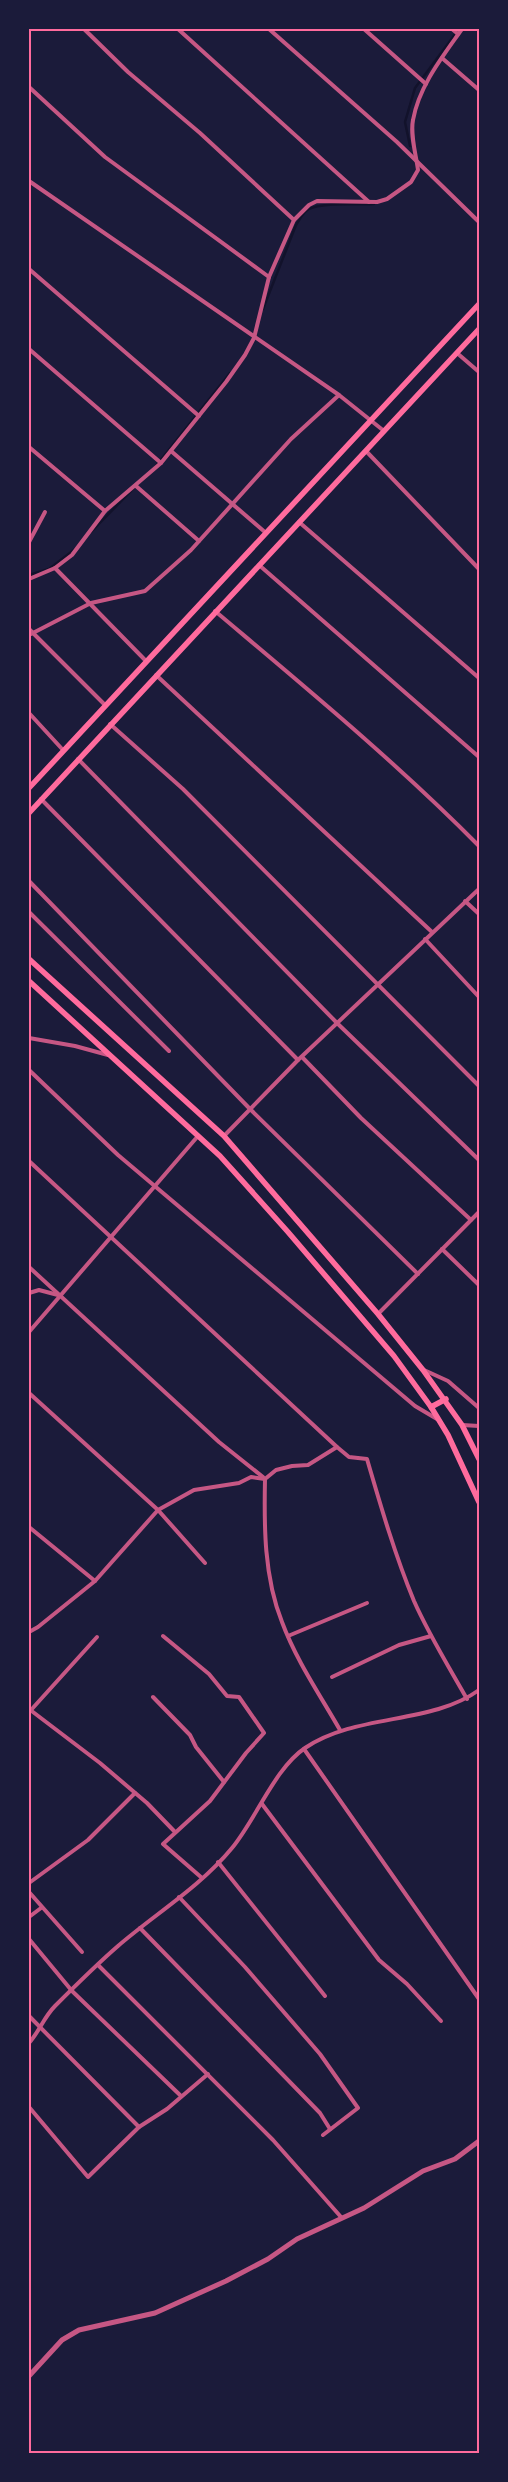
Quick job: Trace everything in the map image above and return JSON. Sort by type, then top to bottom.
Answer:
[{"type":"main road","points":[[29,788],[479,304]]},
{"type":"main road","points":[[29,813],[479,328]]},
{"type":"main road","points":[[29,959],[224,1136],[378,1314],[446,1399],[462,1424],[479,1459]]},
{"type":"main road","points":[[29,981],[113,1056],[248,1186],[394,1356],[439,1420],[479,1502]]},
{"type":"main road","points":[[431,1407],[446,1399]]},
{"type":"street","points":[[84,29],[128,72],[200,133],[294,220]]},
{"type":"street","points":[[178,29],[369,202]]},
{"type":"street","points":[[269,29],[417,161],[479,222]]},
{"type":"street","points":[[364,29],[426,84]]},
{"type":"street","points":[[452,29],[458,34]]},
{"type":"street","points":[[29,579],[55,568],[72,555],[106,511],[161,463],[240,362],[254,338],[269,277],[294,220],[309,205],[317,201],[369,202],[386,199],[411,182],[418,170],[412,122],[418,100],[442,58],[462,29]]},
{"type":"street","points":[[442,58],[479,90]]},
{"type":"street","points":[[29,87],[105,157],[269,277]]},
{"type":"street","points":[[29,181],[339,395],[384,431]]},
{"type":"street","points":[[29,269],[199,416]]},
{"type":"street","points":[[29,349],[161,463]]},
{"type":"street","points":[[457,352],[479,372]]},
{"type":"street","points":[[30,634],[91,603],[145,591],[200,541],[291,439],[339,395]]},
{"type":"street","points":[[29,447],[106,511]]},
{"type":"street","points":[[171,450],[266,532]]},
{"type":"street","points":[[366,451],[479,569]]},
{"type":"street","points":[[136,486],[200,541]]},
{"type":"street","points":[[29,542],[45,512]]},
{"type":"street","points":[[299,522],[479,678]]},
{"type":"street","points":[[259,565],[479,757]]},
{"type":"street","points":[[55,568],[146,660]]},
{"type":"street","points":[[215,611],[330,708],[444,811],[479,846]]},
{"type":"street","points":[[29,629],[30,634],[105,705]]},
{"type":"street","points":[[156,675],[432,932]]},
{"type":"street","points":[[29,713],[63,750]]},
{"type":"street","points":[[110,724],[183,788],[479,1086]]},
{"type":"street","points":[[78,759],[338,1024],[479,1160]]},
{"type":"street","points":[[41,799],[300,1059],[471,1220]]},
{"type":"street","points":[[29,880],[250,1109],[418,1274]]},
{"type":"street","points":[[224,1136],[377,984],[479,889]]},
{"type":"street","points":[[465,901],[479,914]]},
{"type":"street","points":[[29,912],[169,1051]]},
{"type":"street","points":[[425,939],[479,997]]},
{"type":"street","points":[[29,1038],[67,1044],[113,1056]]},
{"type":"street","points":[[29,1070],[79,1120],[154,1186],[415,1406],[439,1420]]},
{"type":"street","points":[[29,1332],[198,1136]]},
{"type":"street","points":[[29,1161],[337,1447],[349,1457],[367,1459],[396,1555],[431,1636],[467,1699]]},
{"type":"street","points":[[378,1314],[479,1212]]},
{"type":"street","points":[[442,1249],[479,1285]]},
{"type":"street","points":[[29,1267],[219,1442],[265,1479]]},
{"type":"street","points":[[29,1293],[39,1290],[60,1296]]},
{"type":"street","points":[[423,1370],[448,1381],[479,1408]]},
{"type":"street","points":[[29,1393],[158,1510],[205,1563]]},
{"type":"street","points":[[462,1424],[479,1426]]},
{"type":"street","points":[[29,1632],[38,1627],[94,1581],[158,1510],[194,1490],[239,1483],[252,1477],[265,1479],[276,1470],[308,1465],[337,1447]]},
{"type":"street","points":[[265,1479],[264,1525],[272,1589],[288,1636],[340,1730]]},
{"type":"street","points":[[29,1527],[94,1581]]},
{"type":"street","points":[[288,1636],[367,1603]]},
{"type":"street","points":[[163,1636],[209,1674],[227,1696],[239,1697],[264,1733],[210,1801],[163,1844],[202,1878]]},
{"type":"street","points":[[332,1677],[399,1645],[431,1636]]},
{"type":"street","points":[[97,1637],[30,1709],[135,1793],[175,1832]]},
{"type":"street","points":[[29,2043],[54,2007],[140,1928],[202,1878],[232,1848],[262,1804],[283,1768],[304,1748],[340,1730],[448,1706],[467,1699],[479,1690]]},
{"type":"street","points":[[153,1698],[190,1735],[196,1747],[224,1782]]},
{"type":"street","points":[[304,1748],[479,1999]]},
{"type":"street","points":[[29,1883],[88,1840],[135,1793]]},
{"type":"street","points":[[262,1804],[379,1960],[407,1984],[440,2021]]},
{"type":"street","points":[[218,1862],[325,1996]]},
{"type":"street","points":[[29,1892],[41,1908],[82,1952]]},
{"type":"street","points":[[179,1897],[245,1967],[320,2054],[358,2108],[323,2135]]},
{"type":"street","points":[[29,1917],[41,1908]]},
{"type":"street","points":[[140,1928],[320,2113],[330,2129]]},
{"type":"street","points":[[29,1939],[72,1991],[180,2095]]},
{"type":"street","points":[[98,1965],[273,2140],[342,2217]]},
{"type":"street","points":[[29,2016],[139,2127]]},
{"type":"street","points":[[29,2107],[88,2177],[139,2127],[167,2109],[180,2095],[208,2074]]},
{"type":"street","points":[[29,2376],[62,2340],[79,2330],[155,2312],[184,2300],[260,2263],[298,2239],[364,2208],[423,2171],[455,2159],[479,2141]]},
{"type":"waterway","points":[[410,146],[405,122],[415,88],[459,29]]},
{"type":"waterway","points":[[263,309],[296,225],[305,212],[322,205],[374,204]]},
{"type":"waterway","points":[[156,466],[230,373]]},
{"type":"waterway","points":[[91,532],[133,489]]},
{"type":"waterway","points":[[29,575],[49,569],[75,549]]}]
